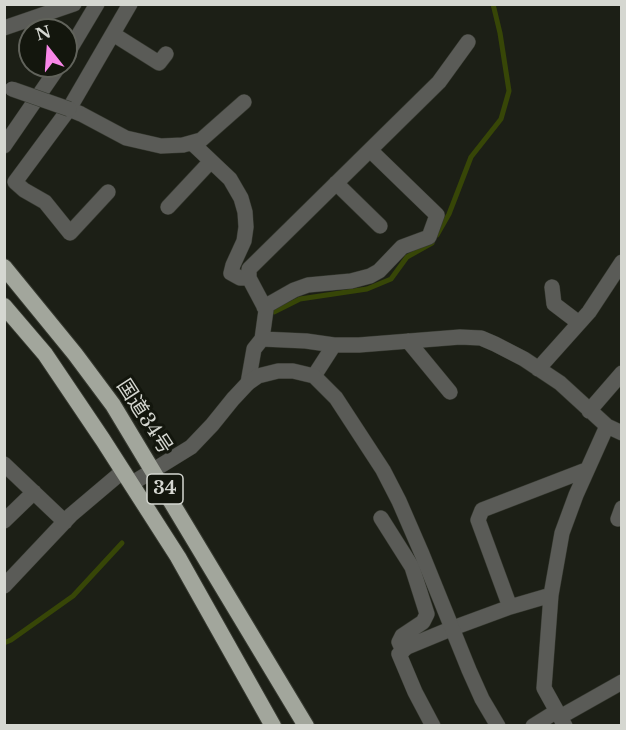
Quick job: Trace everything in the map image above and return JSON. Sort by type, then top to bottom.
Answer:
[{"type":"highway","name":"国道34号","points":[[4,267],[113,405],[306,726]]},
{"type":"highway","name":"34","points":[[4,306],[45,354],[178,557],[273,726]]},
{"type":"street","points":[[4,28],[75,4],[95,8],[78,36]]},
{"type":"street","points":[[108,192],[70,233],[45,202],[15,182],[69,109],[130,4]]},
{"type":"street","points":[[113,34],[159,63],[166,54]]},
{"type":"street","points":[[248,383],[254,349],[262,339],[266,310],[249,278],[249,269],[439,82],[468,42]]},
{"type":"street","points":[[4,146],[51,78]]},
{"type":"street","points":[[8,87],[81,114],[126,138],[161,146],[183,145],[201,140],[244,102]]},
{"type":"street","points":[[192,142],[230,179],[241,198],[246,227],[244,241],[231,273],[240,278],[249,278]]},
{"type":"street","points":[[264,307],[308,285],[351,281],[370,276],[379,271],[402,247],[429,237],[437,215],[370,150]]},
{"type":"street","points":[[168,207],[211,161]]},
{"type":"street","points":[[336,183],[380,226]]},
{"type":"street","points":[[538,369],[589,312],[621,261]]},
{"type":"street","points":[[552,287],[554,304],[579,322]]},
{"type":"street","points":[[262,339],[334,345],[460,337],[481,338],[505,349],[560,383],[607,426],[621,433]]},
{"type":"street","points":[[408,341],[450,392]]},
{"type":"street","points":[[314,376],[334,345]]},
{"type":"street","points":[[4,586],[65,522],[127,478],[154,471],[191,447],[248,383],[258,376],[278,371],[293,371],[314,376],[336,398],[383,470],[399,501],[482,699],[498,726]]},
{"type":"street","points":[[589,411],[621,373]]},
{"type":"street","points":[[561,718],[544,688],[550,595],[562,533],[586,470],[607,426]]},
{"type":"street","points":[[4,464],[65,522]]},
{"type":"street","points":[[510,607],[478,520],[482,510],[586,470]]},
{"type":"street","points":[[4,521],[34,492]]},
{"type":"street","points":[[381,518],[412,567],[426,614],[423,622],[402,636],[399,642],[403,651]]},
{"type":"street","points":[[433,726],[399,654],[407,647],[453,627],[550,595]]},
{"type":"street","points":[[533,726],[561,718],[621,682]]},
{"type":"waterway","points":[[437,235],[449,214],[471,157],[501,119],[509,91],[493,4]]},
{"type":"waterway","points":[[274,312],[300,299],[367,289],[391,279],[407,257],[432,243]]},
{"type":"waterway","points":[[4,643],[73,596],[122,543]]}]
